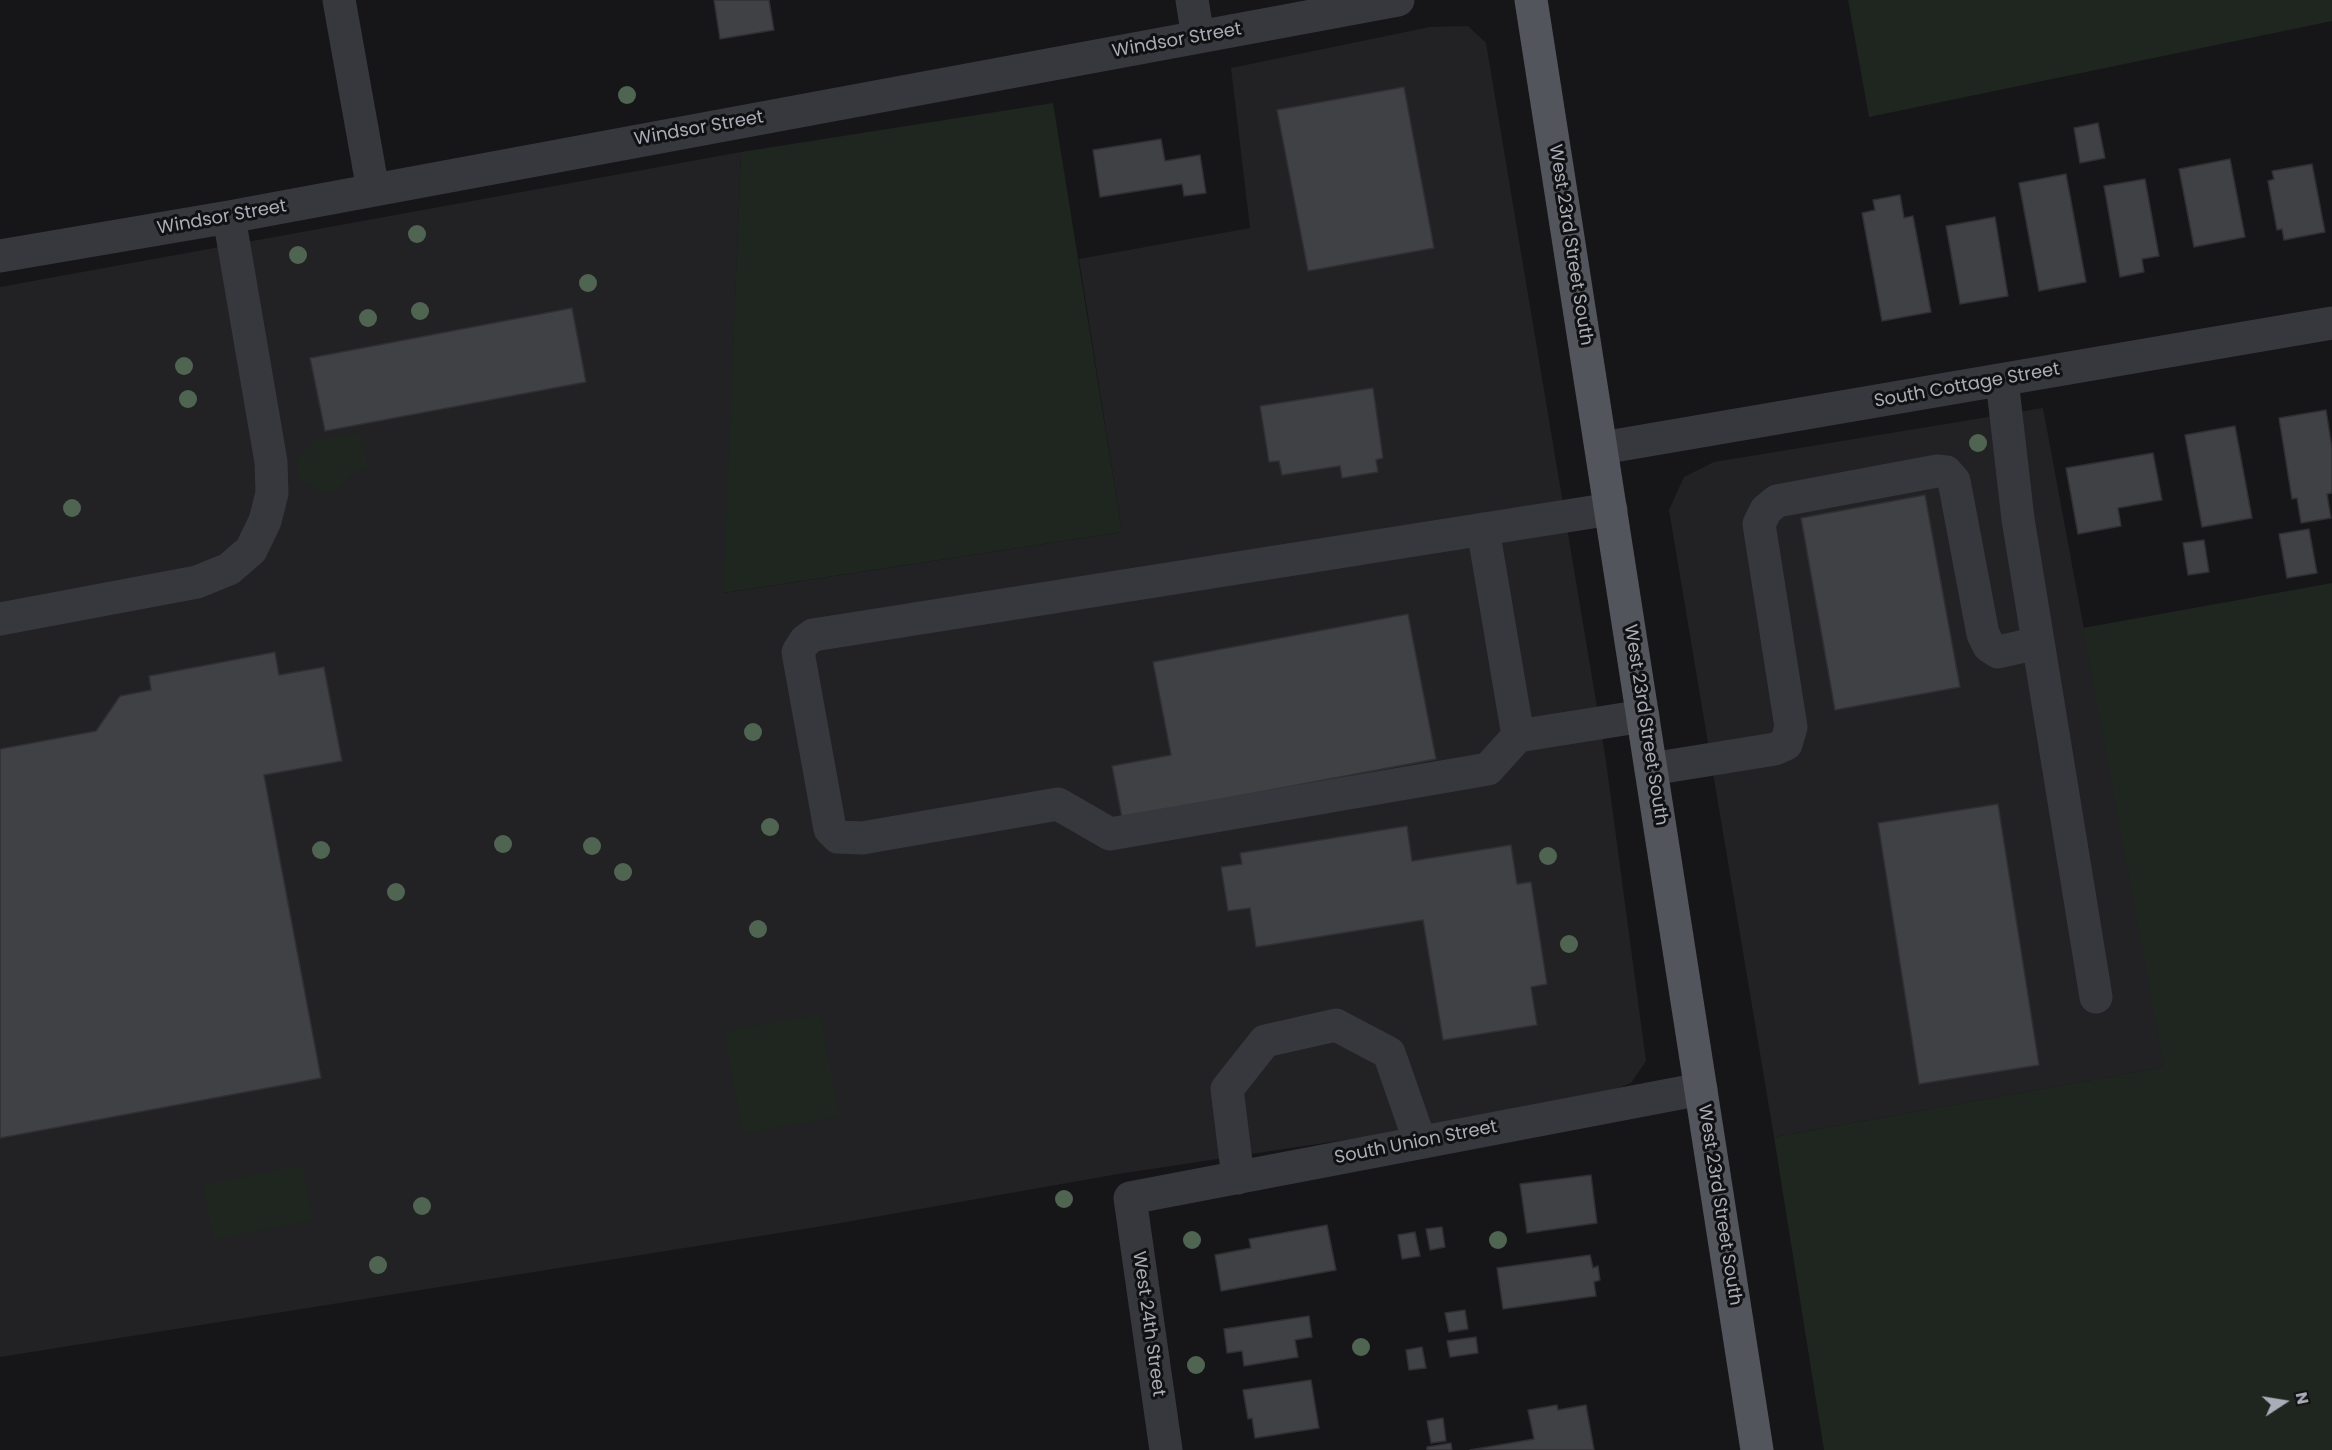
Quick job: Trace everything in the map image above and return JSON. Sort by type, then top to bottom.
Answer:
[{"type":"main road","name":"West 23rd Street South","points":[[1531,0],[1757,1450]]},
{"type":"street","points":[[339,0],[373,190]]},
{"type":"street","points":[[1192,0],[1198,38]]},
{"type":"street","name":"Windsor Street","points":[[0,256],[229,217],[1398,0]]},
{"type":"street","points":[[0,619],[196,582],[229,569],[251,550],[265,521],[272,493],[271,462],[229,217]]},
{"type":"street","name":"South Cottage Street","points":[[1602,448],[2332,323]]},
{"type":"street","points":[[2002,380],[2018,519],[2096,997]]},
{"type":"street","points":[[1651,769],[1775,749],[1786,744],[1791,727],[1759,524],[1766,510],[1777,501],[1937,471],[1946,472],[1954,481],[1983,634],[1989,646],[1998,652],[2038,643]]},
{"type":"street","points":[[1611,509],[813,635],[805,641],[798,652],[831,829],[838,837],[862,838],[1058,804],[1110,834],[1488,769],[1518,736],[1643,717]]},
{"type":"street","points":[[1483,529],[1518,736]]},
{"type":"street","points":[[1238,1178],[1227,1089],[1265,1041],[1336,1024],[1389,1053],[1420,1142]]},
{"type":"street","name":"South Union Street","points":[[1130,1198],[1701,1089]]},
{"type":"street","name":"West 24th Street","points":[[1130,1198],[1166,1450]]},
{"type":"shaded area","points":[[1848,0],[2332,0],[2332,21],[1869,117]]},
{"type":"shaded area","points":[[1468,26],[1486,43],[1606,761],[1646,1061],[1631,1083],[1604,1094],[1464,1122],[1118,1174],[829,1225],[0,1357],[0,287],[741,152],[724,593],[1122,532],[1079,259],[1250,228],[1231,68],[1430,27]]},
{"type":"shaded area","points":[[1053,103],[1122,532],[723,593],[741,152]]},
{"type":"shaded area","points":[[2043,408],[2165,1067],[1774,1137],[1669,510],[1684,477],[1714,462]]},
{"type":"shaded area","points":[[359,433],[368,467],[353,473],[330,495],[299,479],[296,459],[317,440]]},
{"type":"shaded area","points":[[2332,583],[2332,1450],[1824,1450],[1774,1137],[2164,1067],[2083,628]]},
{"type":"shaded area","points":[[820,1014],[839,1116],[743,1134],[724,1031]]},
{"type":"shaded area","points":[[302,1165],[313,1220],[214,1240],[203,1185]]},
{"type":"building","points":[[714,0],[769,0],[774,30],[720,39]]},
{"type":"building","points":[[1404,87],[1434,248],[1308,271],[1277,110]]},
{"type":"building","points":[[2098,123],[2105,158],[2080,163],[2074,128]]},
{"type":"building","points":[[1161,139],[1165,161],[1200,155],[1206,193],[1184,196],[1182,184],[1100,197],[1093,150]]},
{"type":"building","points":[[2230,159],[2245,237],[2194,247],[2179,169]]},
{"type":"building","points":[[2312,164],[2325,232],[2284,240],[2282,229],[2277,230],[2268,181],[2274,179],[2272,171]]},
{"type":"building","points":[[2066,174],[2086,282],[2039,291],[2019,183]]},
{"type":"building","points":[[2145,179],[2159,256],[2142,259],[2144,272],[2120,277],[2104,186]]},
{"type":"building","points":[[1900,195],[1904,218],[1913,216],[1931,312],[1882,321],[1862,213],[1875,210],[1873,200]]},
{"type":"building","points":[[1995,217],[2008,296],[1960,304],[1946,226]]},
{"type":"building","points":[[572,308],[586,382],[325,431],[310,358]]},
{"type":"building","points":[[1373,388],[1383,458],[1376,460],[1378,472],[1342,478],[1340,466],[1282,475],[1279,461],[1269,462],[1260,406]]},
{"type":"building","points":[[2326,410],[2332,448],[2332,493],[2327,494],[2331,518],[2301,523],[2297,498],[2292,499],[2279,418]]},
{"type":"building","points":[[2235,426],[2252,518],[2202,527],[2185,435]]},
{"type":"building","points":[[2153,453],[2162,500],[2118,508],[2121,526],[2078,534],[2066,468]]},
{"type":"building","points":[[1925,495],[1960,687],[1835,710],[1801,518]]},
{"type":"building","points":[[2309,529],[2317,573],[2287,578],[2279,534]]},
{"type":"building","points":[[2204,540],[2209,572],[2188,575],[2183,543]]},
{"type":"building","points":[[1408,614],[1436,759],[1122,818],[1112,766],[1171,755],[1153,662]]},
{"type":"building","points":[[275,652],[279,675],[324,667],[342,761],[264,775],[321,1078],[0,1138],[0,749],[96,731],[120,696],[151,690],[149,676]]},
{"type":"building","points":[[1998,804],[2039,1065],[1919,1084],[1878,823]]},
{"type":"building","points":[[1407,826],[1412,861],[1511,845],[1517,884],[1531,882],[1547,984],[1531,987],[1537,1025],[1443,1040],[1423,920],[1256,947],[1250,908],[1228,911],[1221,867],[1242,864],[1240,853]]},
{"type":"building","points":[[1591,1175],[1597,1223],[1527,1233],[1520,1184]]},
{"type":"building","points":[[1327,1225],[1336,1270],[1221,1291],[1215,1255],[1251,1248],[1249,1239]]},
{"type":"building","points":[[1442,1227],[1445,1247],[1430,1250],[1426,1229]]},
{"type":"building","points":[[1415,1232],[1420,1256],[1402,1259],[1398,1235]]},
{"type":"building","points":[[1590,1255],[1593,1268],[1598,1266],[1600,1280],[1594,1282],[1596,1296],[1503,1309],[1497,1268]]},
{"type":"building","points":[[1465,1310],[1468,1329],[1449,1332],[1445,1313]]},
{"type":"building","points":[[1309,1316],[1312,1337],[1295,1340],[1298,1357],[1244,1366],[1242,1351],[1227,1353],[1224,1329]]},
{"type":"building","points":[[1476,1337],[1478,1353],[1450,1357],[1447,1341]]},
{"type":"building","points":[[1422,1347],[1426,1368],[1409,1370],[1406,1350]]},
{"type":"building","points":[[1311,1380],[1319,1428],[1255,1438],[1252,1418],[1248,1419],[1243,1390]]},
{"type":"building","points":[[1557,1405],[1558,1410],[1586,1405],[1594,1450],[1470,1450],[1534,1439],[1528,1410]]},
{"type":"building","points":[[1443,1418],[1446,1441],[1431,1443],[1427,1421]]},
{"type":"building","points":[[1451,1443],[1452,1450],[1427,1450],[1427,1447]]}]
